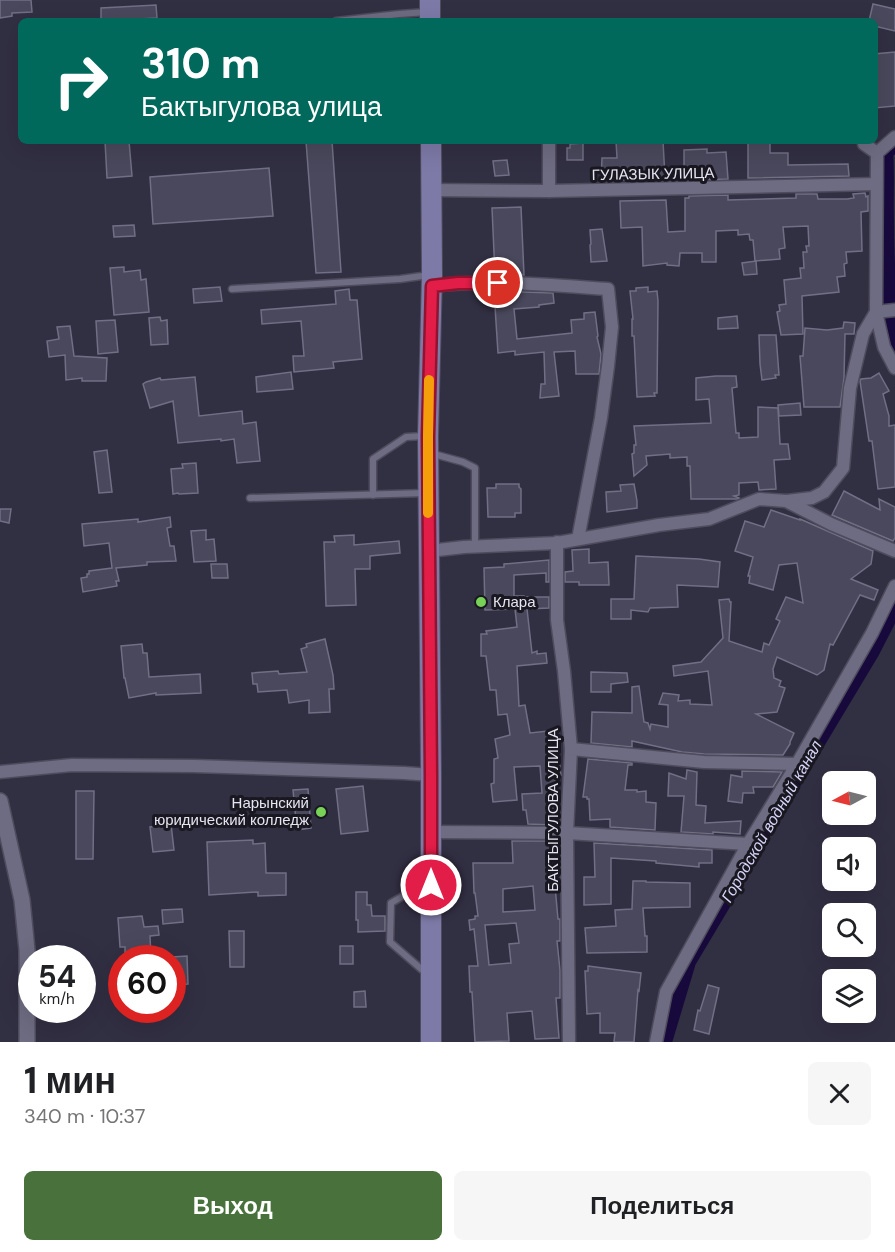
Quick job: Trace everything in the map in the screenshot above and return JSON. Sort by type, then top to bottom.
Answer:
[{"type":"main road","points":[[430,1042],[431,775],[428,444],[432,280],[431,144]]},
{"type":"street","points":[[895,137],[877,153],[876,184],[876,312],[884,347],[895,368]]},
{"type":"street","points":[[549,144],[549,191]]},
{"type":"street","points":[[864,144],[877,153]]},
{"type":"street","name":"ГУЛАЗЫК УЛИЦА","points":[[431,190],[549,191],[876,184]]},
{"type":"street","points":[[432,280],[608,289],[612,327],[602,418],[578,539]]},
{"type":"street","points":[[876,312],[895,310]]},
{"type":"street","points":[[429,551],[578,539],[709,519],[759,499],[786,501],[812,498],[824,492],[843,468],[850,388],[863,334],[876,312]]},
{"type":"street","points":[[786,501],[831,524],[895,551]]},
{"type":"street","name":"БАКТЫГУЛОВА УЛИЦА","points":[[557,542],[557,620],[571,748],[567,833],[569,1042]]},
{"type":"street","points":[[657,1042],[666,992],[748,844],[872,633],[895,586]]},
{"type":"street","points":[[571,748],[704,762],[797,764]]},
{"type":"street","points":[[0,772],[72,765],[194,766],[431,775]]},
{"type":"street","points":[[0,801],[22,900],[27,950],[27,1042]]},
{"type":"street","points":[[431,832],[567,833],[748,844]]},
{"type":"lane","points":[[363,18],[430,11]]},
{"type":"lane","points":[[232,289],[400,279],[432,280]]},
{"type":"lane","points":[[373,495],[373,459],[406,437],[428,444],[475,468],[476,546]]},
{"type":"lane","points":[[250,498],[428,493]]},
{"type":"lane","points":[[431,885],[391,903],[390,942],[431,977]]},
{"type":"building","points":[[0,0],[31,0],[32,12],[12,13],[12,16],[0,18]]},
{"type":"building","points":[[873,4],[895,9],[895,31],[878,27],[878,18],[870,18]]},
{"type":"building","points":[[156,5],[157,18],[101,18],[101,8]]},
{"type":"building","points":[[895,52],[895,106],[878,108],[878,54]]},
{"type":"building","points":[[105,144],[129,144],[132,176],[107,178]]},
{"type":"building","points":[[306,144],[332,144],[341,272],[316,273]]},
{"type":"building","points":[[570,144],[583,144],[583,160],[567,160],[567,148],[570,148]]},
{"type":"building","points":[[616,144],[663,144],[665,178],[601,181],[602,158],[617,158]]},
{"type":"building","points":[[748,144],[770,144],[770,153],[788,153],[788,165],[848,164],[849,176],[748,178]]},
{"type":"building","points":[[707,149],[707,153],[726,152],[728,179],[684,180],[684,150]]},
{"type":"building","points":[[507,160],[509,175],[495,176],[493,161]]},
{"type":"building","points":[[269,168],[273,216],[153,224],[150,177]]},
{"type":"building","points":[[865,193],[866,197],[868,196],[868,211],[861,212],[862,251],[846,252],[845,276],[837,277],[839,292],[802,296],[803,334],[781,335],[777,312],[780,311],[779,305],[786,304],[784,280],[801,278],[800,268],[804,268],[803,252],[807,252],[806,246],[809,246],[808,226],[783,227],[785,248],[779,249],[780,259],[755,261],[753,240],[750,240],[749,234],[738,235],[738,230],[716,231],[716,262],[702,262],[702,253],[680,253],[679,266],[667,265],[667,263],[643,266],[642,227],[621,228],[620,201],[666,200],[668,232],[685,231],[685,198],[689,196],[728,195],[728,200],[796,198],[796,194],[817,194],[818,199],[847,199],[854,198],[853,194]]},
{"type":"building","points":[[521,207],[524,275],[495,275],[492,208]]},
{"type":"building","points":[[134,225],[135,236],[114,237],[113,226]]},
{"type":"building","points":[[602,229],[607,261],[591,262],[590,230]]},
{"type":"building","points":[[756,261],[757,274],[744,275],[742,263]]},
{"type":"building","points":[[124,267],[124,272],[140,270],[141,280],[146,279],[149,312],[114,315],[110,268]]},
{"type":"building","points":[[220,287],[222,301],[194,303],[193,289]]},
{"type":"building","points":[[648,287],[648,292],[657,291],[658,301],[657,393],[654,393],[655,396],[637,397],[630,291]]},
{"type":"building","points":[[349,289],[350,300],[357,300],[362,359],[333,362],[334,368],[294,372],[293,356],[304,356],[301,321],[262,324],[261,310],[336,304],[335,291]]},
{"type":"building","points":[[494,291],[553,293],[554,303],[514,309],[517,339],[572,333],[571,320],[584,319],[584,313],[595,312],[601,354],[599,374],[576,374],[575,351],[554,352],[559,396],[540,398],[541,384],[545,384],[544,352],[515,355],[515,351],[498,353]]},
{"type":"building","points":[[737,316],[738,328],[718,329],[718,318]]},
{"type":"building","points":[[160,317],[161,321],[167,320],[168,344],[151,345],[149,318]]},
{"type":"building","points":[[115,320],[118,352],[98,354],[96,321]]},
{"type":"building","points":[[844,322],[855,323],[854,334],[845,334],[844,378],[840,407],[804,407],[800,356],[803,356],[805,328],[827,330],[843,328]]},
{"type":"building","points":[[70,326],[74,356],[107,358],[106,381],[82,381],[82,378],[66,380],[65,355],[49,357],[47,341],[59,339],[57,327]]},
{"type":"building","points":[[759,335],[776,335],[779,375],[775,375],[776,378],[762,380]]},
{"type":"building","points":[[291,372],[293,389],[257,392],[256,377]]},
{"type":"building","points":[[879,373],[889,391],[883,394],[889,416],[889,426],[895,425],[895,487],[878,489],[872,441],[869,441],[860,381]]},
{"type":"building","points":[[736,376],[737,387],[732,388],[736,433],[739,433],[739,438],[758,437],[758,407],[778,408],[780,444],[788,444],[790,459],[774,460],[776,489],[759,490],[758,482],[739,483],[739,495],[734,496],[739,498],[737,499],[691,499],[690,466],[687,466],[687,457],[670,458],[670,454],[646,456],[647,465],[634,476],[632,454],[634,445],[636,445],[634,426],[711,423],[709,399],[696,400],[696,378]]},
{"type":"building","points":[[195,377],[199,416],[242,411],[243,424],[256,422],[260,461],[237,463],[234,439],[178,443],[173,401],[150,408],[143,384],[160,378],[161,380]]},
{"type":"building","points":[[800,403],[801,415],[779,416],[778,405]]},
{"type":"building","points":[[107,450],[112,492],[99,493],[94,452]]},
{"type":"building","points":[[196,463],[198,493],[173,494],[171,469],[183,468],[182,464]]},
{"type":"building","points":[[496,484],[519,484],[521,513],[515,513],[515,517],[488,517],[487,488],[496,488]]},
{"type":"building","points":[[634,484],[637,508],[607,512],[606,492],[621,491],[620,485]]},
{"type":"building","points":[[844,491],[880,510],[879,499],[895,507],[895,538],[893,541],[832,515]]},
{"type":"building","points":[[0,509],[11,509],[9,523],[0,521]]},
{"type":"building","points":[[771,510],[800,519],[873,551],[871,564],[851,579],[878,590],[874,600],[860,595],[833,645],[830,644],[824,670],[817,675],[777,657],[773,669],[774,678],[781,681],[779,686],[785,688],[777,712],[756,714],[794,733],[783,755],[682,752],[632,741],[632,747],[591,743],[592,712],[632,713],[632,687],[639,686],[644,722],[648,723],[650,729],[651,724],[668,727],[668,705],[659,704],[663,693],[679,695],[678,701],[690,700],[690,704],[712,705],[708,671],[674,676],[673,666],[701,662],[723,638],[719,600],[729,599],[731,602],[729,641],[762,652],[764,643],[769,645],[780,621],[776,619],[786,597],[803,603],[797,563],[779,565],[773,590],[749,583],[750,576],[748,576],[753,557],[735,551],[745,521],[764,527]]},
{"type":"building","points":[[170,517],[171,527],[167,528],[170,546],[174,546],[176,561],[147,562],[147,565],[116,568],[119,581],[116,581],[117,586],[83,592],[81,578],[87,577],[89,571],[112,568],[109,543],[84,546],[82,524],[138,519],[138,522]]},
{"type":"building","points":[[206,530],[206,540],[214,539],[216,561],[194,562],[191,531]]},
{"type":"building","points":[[354,535],[354,545],[399,541],[400,553],[370,556],[370,569],[355,569],[356,605],[326,606],[324,542],[335,542],[334,536]]},
{"type":"building","points":[[589,549],[589,563],[608,562],[609,585],[579,585],[579,582],[565,582],[565,572],[573,571],[572,550]]},
{"type":"building","points":[[636,556],[720,562],[718,587],[677,585],[678,607],[650,608],[648,612],[631,610],[631,619],[611,619],[611,599],[634,599]]},
{"type":"building","points":[[549,560],[549,582],[546,582],[546,573],[514,575],[514,596],[549,597],[549,608],[527,609],[532,653],[537,651],[537,654],[546,653],[547,663],[517,666],[519,706],[525,705],[530,733],[548,731],[550,749],[558,751],[561,775],[555,778],[559,821],[553,822],[553,825],[528,824],[526,810],[523,810],[522,794],[542,793],[540,766],[514,767],[517,800],[493,802],[491,784],[494,783],[494,759],[498,758],[495,739],[510,735],[507,714],[498,715],[496,690],[490,690],[486,656],[481,656],[481,634],[487,634],[486,631],[517,627],[515,609],[485,610],[484,568]]},
{"type":"building","points":[[211,564],[227,564],[228,578],[212,578]]},
{"type":"building","points":[[325,639],[334,689],[329,689],[330,712],[309,713],[309,700],[289,703],[287,690],[258,692],[257,684],[253,684],[252,673],[307,672],[301,649],[307,647],[306,644]]},
{"type":"building","points":[[142,644],[143,653],[147,653],[149,677],[200,674],[201,693],[156,695],[156,693],[129,698],[124,678],[121,646]]},
{"type":"building","points":[[591,672],[627,673],[628,682],[611,684],[611,692],[591,692]]},
{"type":"building","points":[[588,759],[632,763],[628,765],[625,790],[646,791],[646,802],[656,803],[655,830],[610,827],[610,819],[590,820],[589,799],[583,797]]},
{"type":"building","points":[[687,770],[697,772],[696,805],[706,806],[705,823],[741,821],[740,834],[681,832],[684,796],[668,796],[669,773],[686,779]]},
{"type":"building","points":[[742,771],[782,772],[773,787],[753,787],[754,793],[743,793],[742,803],[728,801],[731,775],[742,777]]},
{"type":"building","points":[[363,786],[368,831],[341,834],[336,789]]},
{"type":"building","points":[[308,789],[311,828],[297,830],[293,790]]},
{"type":"building","points":[[76,791],[94,791],[93,859],[76,859]]},
{"type":"building","points":[[171,824],[174,850],[153,852],[150,827]]},
{"type":"building","points":[[253,840],[253,844],[265,843],[266,873],[286,873],[286,895],[258,896],[258,892],[209,895],[207,842]]},
{"type":"building","points":[[512,841],[555,841],[556,860],[548,860],[550,886],[555,886],[558,919],[560,919],[560,941],[557,941],[560,998],[556,998],[559,1038],[535,1039],[532,1011],[507,1013],[509,1041],[475,1042],[469,966],[478,966],[474,929],[470,930],[469,920],[478,916],[474,893],[473,863],[513,863]],"holes":[[[533,886],[535,910],[503,912],[503,889]],[[516,923],[519,943],[509,944],[511,963],[489,965],[485,925]]]},
{"type":"building","points":[[594,843],[712,850],[712,863],[699,863],[699,867],[611,858],[611,904],[584,905],[584,877],[595,877]]},
{"type":"building","points":[[633,881],[690,883],[690,907],[643,908],[647,952],[587,953],[585,928],[616,926],[615,910],[632,909]]},
{"type":"building","points":[[356,892],[367,892],[367,905],[371,905],[372,916],[385,916],[385,931],[358,932]]},
{"type":"building","points":[[182,909],[183,922],[163,924],[162,910]]},
{"type":"building","points":[[142,916],[144,927],[158,926],[159,935],[150,936],[150,945],[120,945],[118,918]]},
{"type":"building","points":[[229,931],[244,931],[244,967],[230,967]]},
{"type":"building","points":[[340,946],[353,946],[353,964],[340,964]]},
{"type":"building","points":[[186,956],[188,984],[186,984]]},
{"type":"building","points":[[588,966],[641,973],[634,1042],[614,1042],[615,1033],[600,1033],[600,1013],[587,1014],[585,971],[588,971]]},
{"type":"building","points":[[708,985],[719,988],[709,1034],[694,1030],[698,1010],[700,1011]]},
{"type":"building","points":[[365,991],[366,1007],[354,1007],[354,992]]},
{"type":"waterway","name":"Городской водный канал","points":[[895,146],[886,152],[888,268],[895,346]]},
{"type":"waterway","name":"Городской водный канал","points":[[665,1042],[689,962],[872,653],[895,608]]},
{"type":"slow traffic","points":[[428,513],[429,380]]},
{"type":"place","name":"Клара","points":[[481,602]]},
{"type":"place","name":"Нарынский юридический колледж","points":[[321,812]]},
{"type":"route","points":[[431,885],[428,436],[432,286],[458,283],[498,283]]}]
